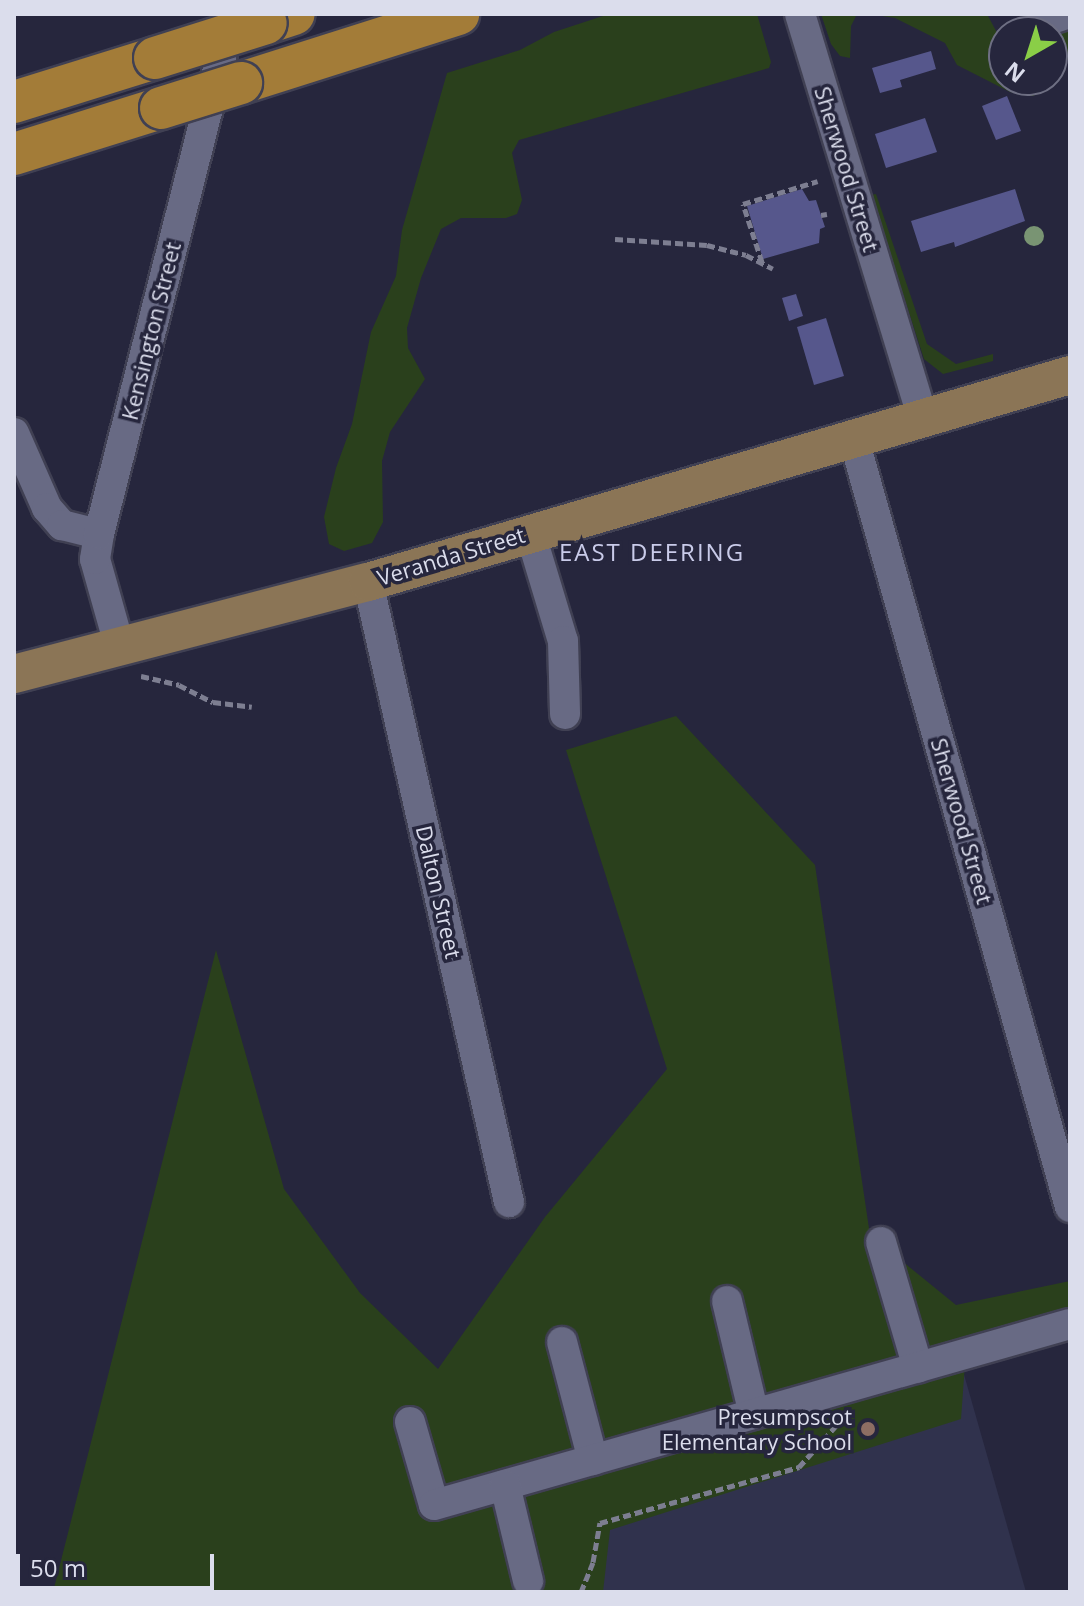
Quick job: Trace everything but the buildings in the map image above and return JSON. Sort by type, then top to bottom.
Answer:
[{"type":"highway","points":[[14,154],[458,14]]},
{"type":"highway","points":[[14,102],[155,58],[264,17]]},
{"type":"main road","name":"Veranda Street","points":[[14,674],[130,662],[158,636],[359,584],[853,436],[1070,375]]},
{"type":"street","name":"Sherwood Street","points":[[800,14],[922,416]]},
{"type":"street","name":"Kensington Street","points":[[130,662],[95,559],[99,534],[264,17]]},
{"type":"street","points":[[14,433],[47,508],[62,525],[99,534]]},
{"type":"street","name":"Sherwood Street","points":[[853,436],[1070,1207]]},
{"type":"street","points":[[530,532],[563,641],[565,714]]},
{"type":"street","name":"Dalton Street","points":[[359,584],[509,1202]]},
{"type":"street","points":[[881,1242],[918,1368]]},
{"type":"street","points":[[727,1301],[754,1414]]},
{"type":"street","points":[[410,1422],[434,1505],[1070,1324]]},
{"type":"street","points":[[562,1342],[593,1460]]},
{"type":"street","points":[[505,1485],[528,1581]]},
{"type":"path","points":[[762,263],[743,204],[818,181]]},
{"type":"path","points":[[615,239],[707,245],[773,269]]},
{"type":"path","points":[[130,662],[213,702],[252,707]]},
{"type":"path","points":[[581,1592],[593,1562],[600,1523],[799,1467],[846,1414]]},
{"type":"shaded area","name":"Presumpscot Elementary School","points":[[963,1371],[1026,1592],[581,1592],[552,1487]]},
{"type":"green space","points":[[757,14],[771,62],[769,68],[519,140],[512,153],[522,200],[517,214],[506,218],[461,218],[441,229],[421,278],[407,328],[408,348],[425,379],[390,432],[382,461],[383,522],[372,543],[344,551],[329,544],[324,517],[336,468],[352,424],[371,332],[396,276],[402,230],[447,73],[520,50],[554,32],[606,15]]},
{"type":"green space","points":[[821,14],[857,14],[851,26],[850,58],[840,56],[831,44]]},
{"type":"green space","points":[[869,14],[987,14],[988,81],[957,65],[945,43],[895,18]]},
{"type":"green space","points":[[1070,25],[1068,59],[1068,26]]},
{"type":"green space","points":[[876,194],[927,344],[956,364],[993,354],[993,361],[943,374],[924,359],[871,195]]},
{"type":"green space","points":[[676,716],[815,865],[870,1235],[956,1305],[1070,1281],[1070,1331],[965,1364],[961,1419],[610,1530],[603,1592],[53,1592],[216,950],[284,1189],[360,1293],[438,1369],[545,1217],[667,1069],[566,750]]},
{"type":"place","name":"Presumpscot Elementary School","points":[[868,1429]]},
{"type":"district","name":"EAST DEERING","points":[[652,552]]}]
